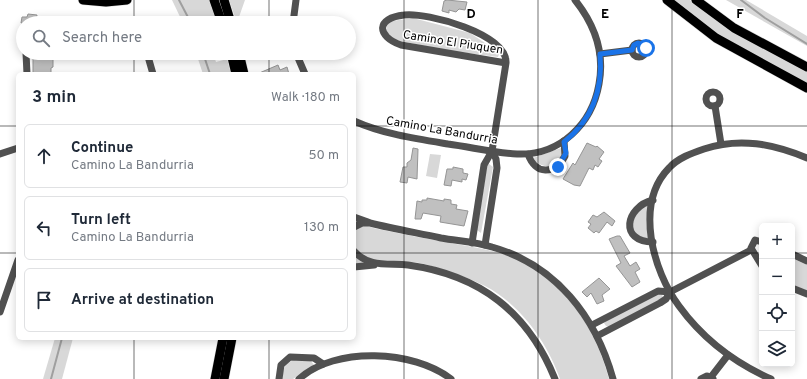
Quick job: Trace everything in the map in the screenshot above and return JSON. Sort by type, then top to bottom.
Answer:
[{"type":"main road","points":[[83,0],[106,2],[127,0]]},
{"type":"main road","points":[[214,0],[220,16]]},
{"type":"main road","points":[[224,0],[229,16]]},
{"type":"main road","points":[[667,0],[716,38],[807,88]]},
{"type":"main road","points":[[696,0],[734,28],[807,67]]},
{"type":"main road","points":[[233,60],[236,72]]},
{"type":"main road","points":[[241,60],[244,72]]},
{"type":"main road","points":[[215,379],[223,340]]},
{"type":"main road","points":[[224,379],[232,340]]},
{"type":"street","points":[[294,16],[296,0]]},
{"type":"street","name":"Camino La Bandurria","points":[[356,122],[372,128],[421,139],[517,154],[528,154],[546,150],[564,142],[578,130],[592,110],[600,80],[600,54],[593,27],[575,0]]},
{"type":"street","name":"Camino El Piuquen","points":[[411,14],[460,26],[492,42],[504,54],[506,63],[401,45],[392,42],[384,35],[382,30],[383,24],[392,18],[411,14]]},
{"type":"street","points":[[600,54],[632,50]]},
{"type":"street","points":[[26,60],[27,72]]},
{"type":"street","points":[[149,60],[152,72]]},
{"type":"street","points":[[299,60],[304,72]]},
{"type":"street","points":[[472,243],[484,165],[492,150],[506,63]]},
{"type":"street","points":[[715,106],[721,144]]},
{"type":"street","points":[[528,154],[536,165],[544,170],[552,170],[558,167],[565,156],[564,142]]},
{"type":"street","points":[[771,379],[728,355],[696,326],[670,292],[652,242],[651,219],[653,200],[662,178],[673,164],[692,153],[721,144],[739,142],[757,143],[784,149],[807,158]]},
{"type":"street","points":[[0,154],[16,149]]},
{"type":"street","points":[[485,245],[496,168],[496,159],[492,150]]},
{"type":"street","points":[[652,242],[642,242],[637,239],[630,229],[629,224],[631,216],[638,206],[653,200]]},
{"type":"street","points":[[356,218],[370,223],[485,245],[517,256],[546,273],[575,301],[592,325],[613,379]]},
{"type":"street","points":[[356,226],[362,223],[370,223]]},
{"type":"street","points":[[592,325],[658,291],[670,292],[751,250],[754,241],[759,242]]},
{"type":"street","points":[[751,250],[759,262]]},
{"type":"street","points":[[356,253],[364,260],[378,264]]},
{"type":"street","points":[[795,255],[807,261]]},
{"type":"street","points":[[356,267],[378,264],[409,265],[468,282],[492,295],[512,311],[530,332],[556,379]]},
{"type":"street","points":[[0,312],[16,266]]},
{"type":"street","points":[[795,289],[807,294]]},
{"type":"street","points":[[597,336],[660,303],[666,299],[670,292]]},
{"type":"street","points":[[701,379],[705,376],[712,378],[728,355]]},
{"type":"street","points":[[279,379],[281,365],[290,357],[314,358],[323,364]]},
{"type":"street","points":[[299,379],[323,364],[359,357],[400,358],[431,366],[451,379]]},
{"type":"shaded area","points":[[172,0],[209,0],[215,16],[180,16]]},
{"type":"shaded area","points":[[229,0],[245,0],[239,16],[235,16]]},
{"type":"shaded area","points":[[673,0],[690,0],[701,9],[807,71],[807,84],[717,34]]},
{"type":"shaded area","points":[[726,0],[746,0],[807,36],[807,46]]},
{"type":"shaded area","points":[[413,18],[470,33],[497,51],[499,54],[498,57],[444,50],[396,40],[387,32],[387,25],[392,21]]},
{"type":"shaded area","points":[[198,60],[215,60],[216,62],[227,60],[230,72],[202,72]]},
{"type":"shaded area","points":[[561,148],[563,154],[554,166],[542,165],[533,158]]},
{"type":"shaded area","points":[[430,154],[441,155],[437,178],[426,176]]},
{"type":"shaded area","points":[[489,164],[493,167],[481,233],[477,230],[487,166]]},
{"type":"shaded area","points":[[648,205],[646,221],[648,238],[640,239],[632,227],[635,217],[641,209]]},
{"type":"shaded area","points":[[356,221],[373,228],[475,247],[507,255],[526,264],[544,275],[573,305],[595,340],[609,379],[560,379],[555,365],[531,325],[521,313],[497,293],[485,286],[462,276],[425,264],[405,261],[376,262],[356,265]]},
{"type":"shaded area","points":[[795,259],[807,265],[807,291],[795,285]]},
{"type":"shaded area","points":[[659,293],[662,294],[663,298],[609,327],[604,323],[607,320]]},
{"type":"shaded area","points":[[54,340],[72,340],[62,379],[43,379]]},
{"type":"shaded area","points":[[294,360],[311,361],[314,365],[293,379],[282,379],[285,367],[288,363]]},
{"type":"building","points":[[444,1],[467,2],[465,10],[459,9],[456,12],[449,10],[449,13],[442,11]]},
{"type":"building","points":[[28,14],[37,15],[37,16],[27,16]]},
{"type":"building","points":[[33,60],[53,60],[51,72],[33,72]]},
{"type":"building","points":[[278,65],[280,70],[287,67],[288,72],[262,72]]},
{"type":"building","points":[[587,143],[596,147],[597,146],[604,152],[599,159],[602,161],[598,167],[595,165],[593,170],[589,168],[580,186],[574,185],[563,179],[573,163],[575,165]]},
{"type":"building","points":[[413,148],[418,149],[417,179],[408,177],[407,183],[400,182],[403,167],[407,167],[407,163],[411,160]]},
{"type":"building","points":[[453,167],[463,169],[463,173],[468,174],[466,180],[462,179],[462,182],[452,180],[451,186],[444,185],[447,169],[453,169]]},
{"type":"building","points":[[427,198],[444,201],[444,199],[451,200],[451,204],[457,205],[456,209],[468,211],[464,226],[440,222],[441,216],[423,213],[421,219],[415,219],[417,201],[422,202],[422,200],[427,200]]},
{"type":"building","points":[[604,212],[615,221],[612,226],[607,222],[599,233],[596,231],[594,233],[588,228],[591,224],[588,222],[593,215],[597,217]]},
{"type":"building","points":[[620,236],[630,253],[624,256],[630,266],[636,262],[640,269],[635,272],[640,282],[632,287],[616,266],[621,263],[609,239]]},
{"type":"building","points":[[599,278],[610,289],[602,295],[604,301],[597,304],[591,293],[587,297],[582,292]]},
{"type":"waterway","points":[[179,0],[187,16]]},
{"type":"waterway","points":[[741,0],[765,18],[807,44]]},
{"type":"waterway","points":[[205,60],[209,72]]},
{"type":"waterway","points":[[51,379],[61,340]]},
{"type":"route","points":[[558,167],[566,153],[564,142],[582,125],[592,110],[600,80],[600,54],[632,50],[634,45],[638,43],[644,45],[646,48]]}]
